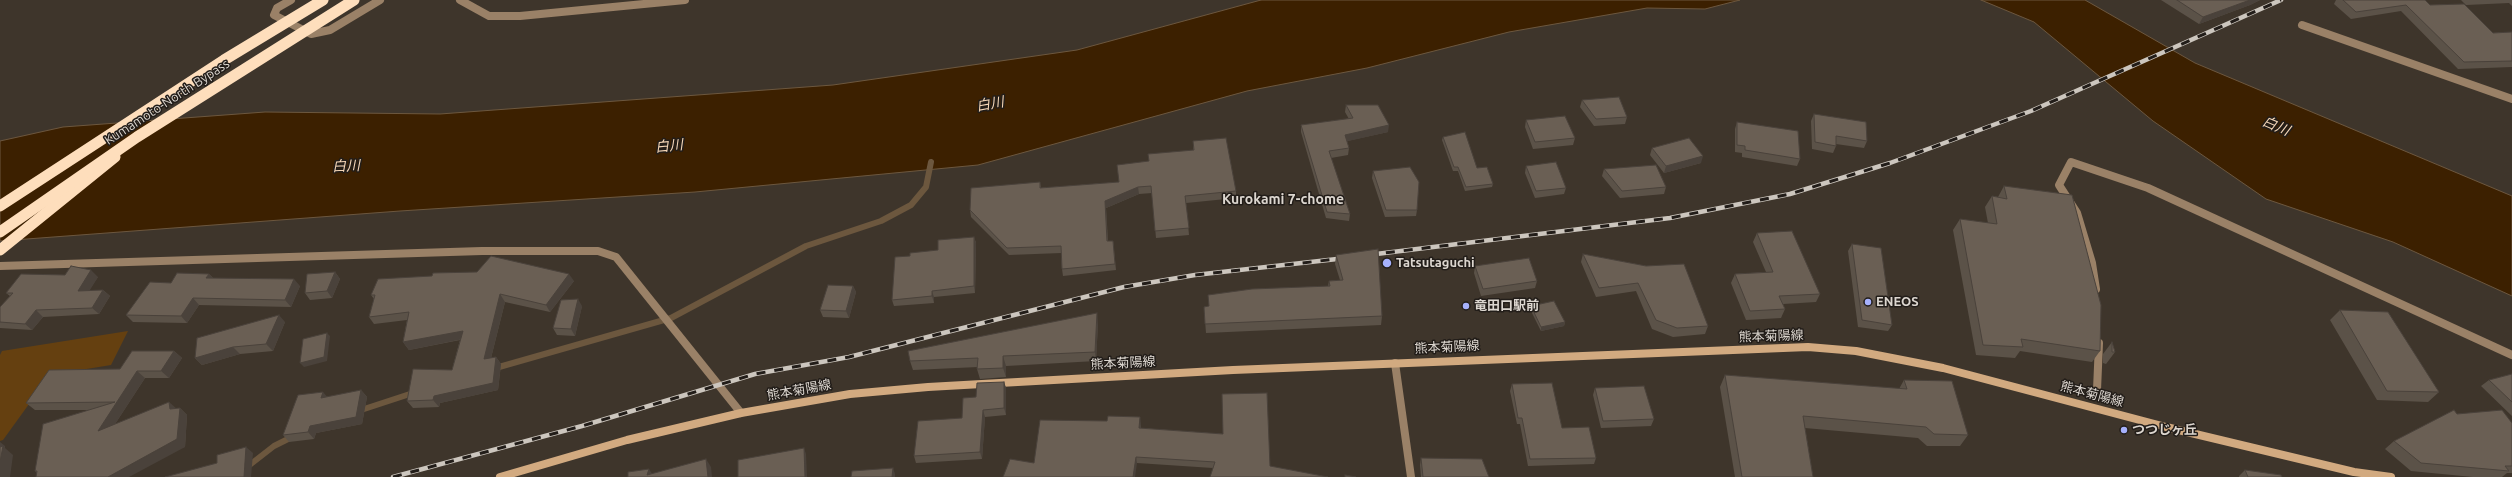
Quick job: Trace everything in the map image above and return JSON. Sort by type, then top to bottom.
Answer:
[{"type":"highway","name":"Kumamoto-North Bypass","points":[[0,206],[224,60],[323,0]]},
{"type":"highway","name":"Kumamoto-North Bypass","points":[[0,232],[137,136],[354,0]]},
{"type":"highway","points":[[0,250],[84,184],[137,136]]},
{"type":"main road","name":"熊本菊陽線","points":[[500,477],[627,440],[741,412],[850,394],[928,387],[1395,363],[1808,347],[1856,352],[1943,368],[2166,427],[2355,474],[2390,477]]},
{"type":"street","points":[[291,0],[277,8],[274,15],[311,34],[330,30],[380,0]]},
{"type":"street","points":[[460,0],[489,16],[520,16],[685,0]]},
{"type":"street","points":[[2302,26],[2512,99]]},
{"type":"street","points":[[2097,296],[2092,262],[2077,213],[2059,185],[2071,162],[2148,188],[2512,355]]},
{"type":"street","points":[[0,266],[482,251],[598,251],[616,257],[741,412]]},
{"type":"street","points":[[2097,390],[2099,332]]},
{"type":"street","points":[[1395,363],[1411,477]]},
{"type":"shaded area","points":[[128,331],[111,365],[50,375],[3,440],[0,441],[0,355],[2,351]]},
{"type":"water","name":"白川","points":[[1261,0],[1740,0],[1705,9],[1647,8],[1509,32],[1367,68],[1247,91],[978,165],[695,192],[400,211],[0,241],[0,141],[63,127],[265,112],[440,114],[833,85],[1077,50]]},
{"type":"water","name":"白川","points":[[1981,0],[2085,0],[2195,63],[2512,196],[2512,296],[2393,242],[2266,199],[2153,121],[2034,22]]},
{"type":"building","points":[[2177,0],[2250,0],[2203,17]]},
{"type":"building","points":[[2343,0],[2425,0],[2430,5],[2464,4],[2493,33],[2512,32],[2512,61],[2464,62],[2406,5],[2356,12]]},
{"type":"building","points":[[1619,97],[1627,117],[1596,119],[1582,100]]},
{"type":"building","points":[[1346,105],[1378,105],[1389,125],[1345,135],[1349,148],[1329,151],[1350,214],[1327,212],[1301,125],[1353,118]]},
{"type":"building","points":[[1814,114],[1866,122],[1867,141],[1836,136],[1836,146],[1815,142]]},
{"type":"building","points":[[1565,116],[1575,138],[1535,142],[1526,120]]},
{"type":"building","points":[[1737,122],[1798,131],[1800,159],[1745,150],[1745,146],[1737,145]]},
{"type":"building","points":[[1465,132],[1477,168],[1487,167],[1493,184],[1466,187],[1458,167],[1454,167],[1443,137]]},
{"type":"building","points":[[1226,138],[1236,191],[1185,196],[1189,228],[1155,231],[1151,186],[1138,187],[1105,201],[1107,241],[1113,241],[1115,264],[1062,269],[1061,246],[1007,248],[970,210],[971,188],[1040,182],[1040,188],[1119,182],[1117,165],[1149,161],[1148,154],[1194,150],[1193,141]]},
{"type":"building","points":[[1689,138],[1703,156],[1666,166],[1652,148]]},
{"type":"building","points":[[1556,162],[1566,188],[1536,191],[1526,166]]},
{"type":"building","points":[[1656,165],[1666,187],[1622,191],[1604,169]]},
{"type":"building","points":[[1410,167],[1419,182],[1417,210],[1386,210],[1373,171]]},
{"type":"building","points":[[2004,186],[2072,195],[2101,305],[2100,351],[2021,339],[2023,347],[1983,345],[1960,219],[1997,224],[1992,196],[2007,199]]},
{"type":"building","points":[[1792,231],[1820,294],[1779,296],[1785,309],[1750,311],[1735,274],[1773,272],[1757,233]]},
{"type":"building","points":[[974,237],[974,286],[932,291],[932,296],[892,300],[895,257],[910,256],[910,253],[938,250],[938,240]]},
{"type":"building","points":[[1852,244],[1881,248],[1892,325],[1862,320]]},
{"type":"building","points":[[1378,249],[1382,316],[1205,324],[1204,307],[1209,306],[1208,295],[1252,289],[1330,286],[1329,281],[1343,280],[1336,255]]},
{"type":"building","points":[[1583,254],[1646,266],[1684,264],[1708,326],[1677,328],[1656,320],[1638,283],[1599,288]]},
{"type":"building","points":[[491,256],[569,274],[546,305],[500,294],[484,359],[496,357],[493,383],[434,396],[433,400],[407,401],[413,369],[452,370],[463,331],[403,342],[409,312],[369,317],[375,295],[371,295],[378,279],[432,276],[433,273],[477,272]]},
{"type":"building","points":[[1529,258],[1537,281],[1483,289],[1475,266]]},
{"type":"building","points":[[71,266],[91,270],[78,291],[103,290],[92,308],[36,310],[25,324],[0,322],[0,307],[13,293],[6,293],[21,274],[65,275]]},
{"type":"building","points":[[335,272],[327,291],[305,293],[307,274]]},
{"type":"building","points":[[177,273],[209,274],[206,278],[294,279],[285,300],[193,298],[181,316],[126,315],[150,282],[171,283]]},
{"type":"building","points":[[828,285],[853,286],[846,311],[820,310]]},
{"type":"building","points":[[578,299],[571,329],[553,328],[561,300]]},
{"type":"building","points":[[1554,301],[1565,322],[1541,327],[1531,306]]},
{"type":"building","points":[[2340,310],[2388,312],[2439,392],[2387,391]]},
{"type":"building","points":[[1097,313],[1095,352],[1003,356],[1003,368],[977,369],[978,358],[910,361],[908,351]]},
{"type":"building","points":[[279,315],[266,344],[233,347],[195,358],[197,338]]},
{"type":"building","points":[[327,333],[324,357],[300,363],[303,339]]},
{"type":"building","points":[[2112,342],[2115,352],[2112,352]]},
{"type":"building","points":[[132,351],[174,351],[161,371],[137,371],[98,431],[169,402],[170,409],[180,408],[177,439],[108,477],[36,477],[37,471],[35,471],[43,424],[115,402],[26,403],[49,370],[120,369]]},
{"type":"building","points":[[2512,374],[2512,402],[2489,380]]},
{"type":"building","points":[[1725,375],[1907,389],[1904,380],[1952,381],[1968,435],[1934,434],[1926,427],[1803,416],[1813,477],[1742,477]]},
{"type":"building","points":[[1004,382],[1004,408],[983,410],[980,452],[914,456],[918,421],[962,418],[963,398],[976,397],[977,383]]},
{"type":"building","points":[[1552,383],[1562,428],[1589,427],[1596,458],[1530,459],[1522,418],[1518,418],[1512,384]]},
{"type":"building","points":[[1644,386],[1654,419],[1603,421],[1595,388]]},
{"type":"building","points":[[361,390],[356,417],[310,426],[308,432],[283,435],[298,395],[323,392],[321,398]]},
{"type":"building","points":[[1267,393],[1270,466],[1328,477],[1210,477],[1215,462],[1136,457],[1133,477],[1003,477],[1010,459],[1034,463],[1040,420],[1107,421],[1108,416],[1140,417],[1139,428],[1223,434],[1222,394]]},
{"type":"building","points":[[2454,410],[2457,414],[2502,410],[2512,423],[2512,466],[2505,466],[2509,471],[2421,463],[2394,441]]},
{"type":"building","points":[[3,446],[0,462],[0,447]]},
{"type":"building","points":[[246,447],[244,477],[165,477],[217,463],[217,455]]},
{"type":"building","points":[[804,448],[805,477],[738,477],[738,460]]},
{"type":"building","points":[[1421,458],[1482,459],[1489,477],[1423,477]]},
{"type":"building","points":[[706,459],[708,477],[628,477],[628,472],[649,469],[647,475]]},
{"type":"building","points":[[893,468],[892,477],[851,477],[852,471]]},
{"type":"building","points":[[2245,470],[2281,475],[2282,477],[2248,477]]},
{"type":"building","points":[[1345,475],[1356,477],[1345,477]]},
{"type":"waterway","points":[[492,369],[671,318],[806,246],[881,221],[911,205],[926,187],[931,162]]},
{"type":"waterway","points":[[358,411],[416,392]]},
{"type":"waterway","points":[[247,467],[274,446],[294,436]]},
{"type":"railway","points":[[1368,255],[1670,218],[1790,194],[1890,163],[2031,111],[2281,0]]},
{"type":"railway","points":[[393,477],[582,426],[755,374],[849,357],[1124,287],[1195,275],[1346,258]]},
{"type":"place","name":"Tatsutaguchi","points":[[1387,263]]},
{"type":"place","name":"ENEOS","points":[[1868,302]]},
{"type":"place","name":"竜田口駅前","points":[[1466,306]]},
{"type":"place","name":"つつじヶ丘","points":[[2124,430]]},
{"type":"district","name":"Kurokami 7-chome","points":[[1283,199]]}]
